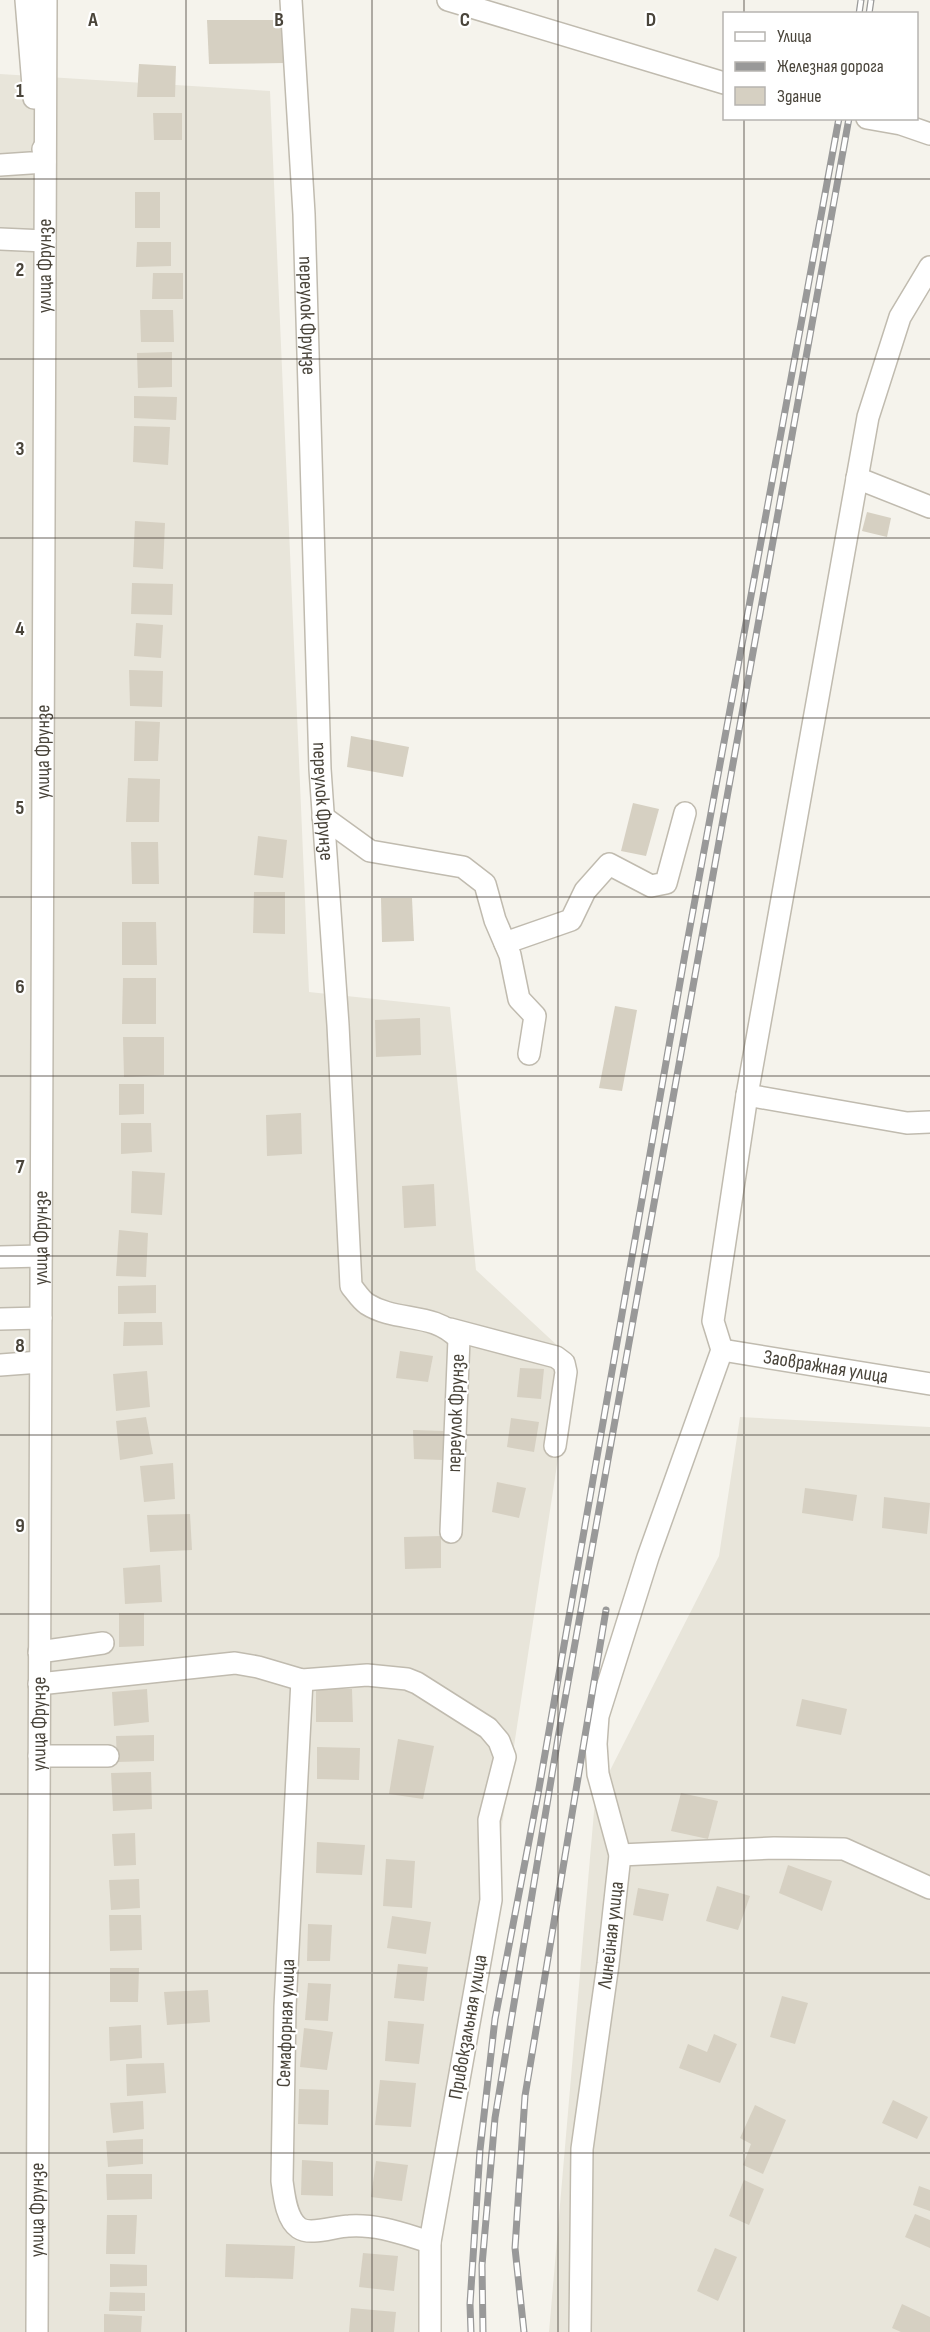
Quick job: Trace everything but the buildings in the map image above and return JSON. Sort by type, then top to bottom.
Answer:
[{"type":"street","points":[[0,165],[45,162],[33,90],[26,0]]},
{"type":"street","name":"переулок Фрунзе","points":[[291,0],[304,214],[320,769],[338,1025],[351,1286],[365,1303],[387,1313],[439,1323],[450,1329],[459,1339],[451,1532]]},
{"type":"street","points":[[448,0],[723,83]]},
{"type":"street","name":"улица Фрунзе","points":[[37,2332],[45,162],[49,6]]},
{"type":"street","points":[[878,120],[901,124],[930,134]]},
{"type":"street","points":[[0,239],[45,241]]},
{"type":"street","points":[[620,1855],[598,1774],[596,1744],[598,1716],[648,1557],[722,1350],[713,1320],[747,1095],[868,417],[900,317],[930,267]]},
{"type":"street","points":[[857,478],[930,507]]},
{"type":"street","points":[[505,943],[571,920],[585,891],[609,864],[651,886],[666,883],[686,813]]},
{"type":"street","points":[[323,817],[370,851],[463,867],[485,884],[495,920],[510,955],[519,999],[535,1016],[529,1054]]},
{"type":"street","points":[[747,1095],[907,1123],[930,1122]]},
{"type":"street","points":[[0,1257],[41,1256]]},
{"type":"street","points":[[0,1319],[41,1318]]},
{"type":"street","points":[[450,1329],[555,1357],[564,1363],[566,1372],[555,1446]]},
{"type":"street","name":"Заовражная улица","points":[[722,1350],[930,1384]]},
{"type":"street","points":[[0,1365],[40,1362]]},
{"type":"street","points":[[39,1652],[103,1643]]},
{"type":"street","points":[[39,1684],[235,1663],[302,1680]]},
{"type":"street","name":"Привокзальная улица","points":[[302,1680],[367,1675],[407,1679],[488,1728],[498,1741],[504,1757],[489,1820],[491,1900],[430,2242],[430,2332]]},
{"type":"street","name":"Семафорная улица","points":[[302,1680],[285,2007],[282,2181],[284,2194],[292,2219],[298,2227],[306,2231],[347,2226],[380,2227],[430,2242]]},
{"type":"street","points":[[39,1756],[108,1756]]},
{"type":"street","name":"Линейная улица","points":[[580,2332],[582,2149],[608,1964],[620,1855],[774,1848],[844,1848],[930,1888]]},
{"type":"shaded area","points":[[0,74],[270,91],[309,992],[450,1007],[476,1270],[573,1360],[436,2257],[436,2332],[0,2332]]},
{"type":"shaded area","points":[[740,1417],[930,1427],[930,2332],[549,2332],[595,1800],[719,1556]]},
{"type":"railway","points":[[859,12],[861,0]]},
{"type":"railway","points":[[869,12],[871,0]]},
{"type":"railway","points":[[471,2332],[470,2304],[480,2150],[495,2019],[538,1794],[685,954],[839,120]]},
{"type":"railway","points":[[483,2332],[482,2265],[495,2118],[558,1738],[849,120]]},
{"type":"railway","points":[[524,2332],[515,2248],[525,2096],[606,1610]]}]
